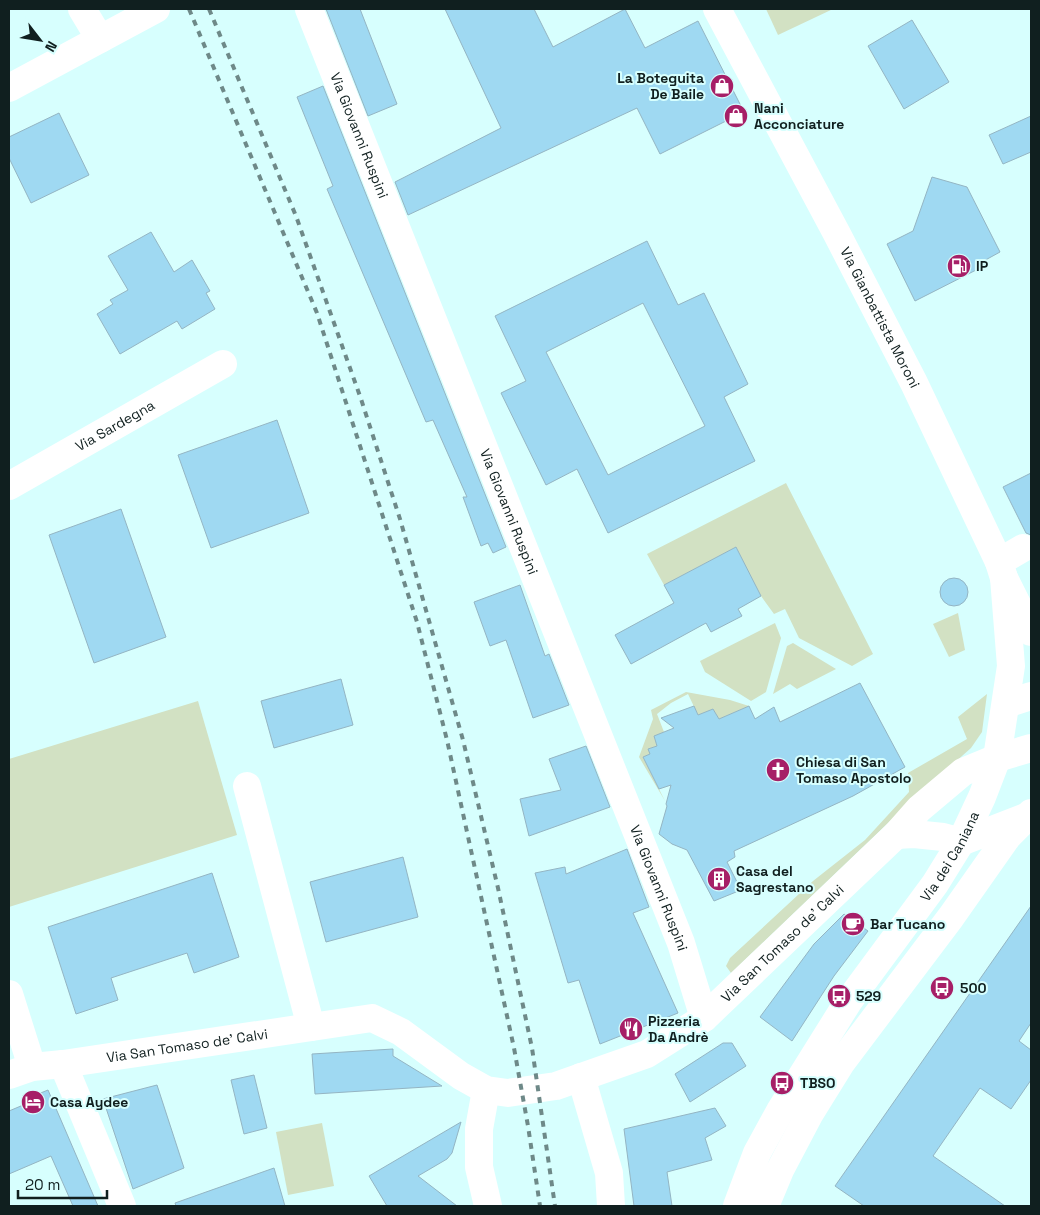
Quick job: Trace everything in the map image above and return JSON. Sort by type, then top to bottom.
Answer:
[{"type":"street","points":[[82,9],[100,39]]},
{"type":"street","name":"Via Giovanni Ruspini","points":[[309,9],[681,943],[704,1018]]},
{"type":"street","name":"Via Gianbattista Moroni","points":[[717,9],[914,383],[1031,632]]},
{"type":"street","points":[[9,88],[152,11]]},
{"type":"street","name":"Via Sardegna","points":[[9,486],[223,364]]},
{"type":"street","points":[[1001,570],[1023,548]]},
{"type":"street","name":"Via dei Caniana","points":[[737,1206],[758,1153],[780,1111],[848,1002],[935,884],[961,842],[982,797],[996,758],[1011,666],[1001,570]]},
{"type":"street","points":[[1006,704],[1031,696]]},
{"type":"street","name":"Via San Tomaso de' Calvi","points":[[21,1071],[372,1018],[401,1032],[461,1076],[486,1090],[508,1093],[556,1086],[646,1054],[704,1018],[896,835],[919,809],[963,772],[996,758],[1031,748]]},
{"type":"street","points":[[247,786],[311,1027]]},
{"type":"street","points":[[896,835],[914,834],[961,842],[1030,815]]},
{"type":"street","points":[[765,1206],[780,1170],[841,1063],[951,917],[1008,836],[1030,815]]},
{"type":"street","points":[[9,994],[21,1071]]},
{"type":"street","points":[[63,1064],[122,1206]]},
{"type":"street","points":[[581,1077],[609,1173],[611,1206]]},
{"type":"street","points":[[486,1090],[479,1128],[479,1167],[488,1206]]},
{"type":"green space","points":[[766,9],[833,9],[778,35]]},
{"type":"green space","points":[[786,483],[873,654],[852,666],[799,638],[785,609],[774,614],[761,596],[736,547],[664,585],[647,554]]},
{"type":"green space","points":[[958,613],[965,650],[949,657],[933,624]]},
{"type":"green space","points":[[775,623],[781,638],[766,692],[751,701],[705,672],[700,661]]},
{"type":"green space","points":[[793,643],[836,669],[797,689],[790,684],[773,694],[787,646]]},
{"type":"green space","points":[[686,692],[730,700],[749,706],[719,719],[713,709],[698,715],[688,694],[671,703],[657,714],[664,732],[654,736],[657,746],[648,749],[650,754],[643,757],[665,801],[639,757],[653,719],[651,710]]},
{"type":"green space","points":[[987,694],[982,732],[971,748],[908,804],[731,973],[726,966],[730,958],[813,881],[865,840],[909,792],[908,773],[967,739],[958,717]]},
{"type":"green space","points":[[198,701],[237,835],[9,907],[9,759]]},
{"type":"green space","points":[[322,1123],[334,1186],[288,1195],[276,1132]]},
{"type":"building","points":[[326,9],[360,9],[397,104],[368,116]]},
{"type":"building","points":[[445,9],[534,9],[553,47],[625,9],[645,48],[698,21],[744,112],[660,154],[637,108],[408,215],[395,182],[501,128]]},
{"type":"building","points":[[912,20],[949,82],[904,109],[868,46]]},
{"type":"building","points":[[323,86],[506,547],[493,553],[488,543],[481,546],[463,497],[467,497],[433,420],[426,422],[327,189],[333,186],[297,97]]},
{"type":"building","points":[[59,113],[89,175],[31,203],[9,158],[9,137]]},
{"type":"building","points":[[1031,116],[1031,152],[1003,164],[989,135]]},
{"type":"building","points":[[932,177],[967,187],[1000,252],[980,263],[982,267],[915,301],[887,244],[913,231]]},
{"type":"building","points":[[151,232],[174,272],[192,260],[210,291],[206,293],[215,309],[182,329],[177,321],[120,354],[97,314],[113,304],[110,300],[128,290],[108,256]]},
{"type":"building","points":[[647,241],[678,305],[704,293],[748,384],[724,397],[755,461],[608,533],[577,469],[546,485],[501,393],[526,381],[495,316]],"holes":[[[643,303],[705,426],[608,475],[546,352]]]},
{"type":"building","points":[[277,420],[309,513],[211,548],[178,455]]},
{"type":"building","points":[[1031,473],[1031,535],[1026,533],[1003,487]]},
{"type":"building","points":[[121,509],[166,637],[94,663],[49,535]]},
{"type":"building","points":[[736,547],[761,596],[738,609],[742,616],[711,632],[706,623],[631,664],[615,635],[674,603],[664,585]]},
{"type":"building","points":[[954,578],[964,582],[968,592],[964,602],[954,606],[944,602],[940,592],[944,582]]},
{"type":"building","points":[[520,585],[545,656],[549,654],[569,705],[533,718],[506,640],[490,646],[474,602]]},
{"type":"building","points":[[341,679],[353,725],[274,748],[261,701]]},
{"type":"building","name":"Chiesa di San Tomaso Apostolo","points":[[860,683],[905,767],[853,796],[734,851],[735,857],[727,862],[741,890],[714,901],[687,850],[672,844],[659,834],[671,785],[659,789],[643,757],[650,754],[648,749],[657,746],[654,736],[674,728],[661,718],[694,706],[698,715],[713,709],[719,719],[749,706],[755,719],[774,707],[780,722]]},
{"type":"building","points":[[586,746],[610,807],[529,836],[520,799],[561,790],[549,759]]},
{"type":"building","points":[[627,849],[649,907],[633,913],[678,1013],[600,1044],[579,980],[568,983],[535,873],[565,867],[566,874]]},
{"type":"building","points":[[403,857],[418,917],[326,942],[310,882]]},
{"type":"building","points":[[212,873],[239,957],[194,973],[187,953],[111,978],[118,1000],[76,1014],[48,927]]},
{"type":"building","points":[[1031,906],[1031,1023],[1019,1041],[1031,1050],[1031,1080],[1011,1109],[980,1088],[933,1156],[1005,1206],[864,1206],[835,1186]]},
{"type":"building","points":[[844,914],[868,931],[834,976],[792,1041],[760,1017],[814,944]]},
{"type":"building","points":[[723,1043],[732,1043],[746,1066],[690,1102],[675,1074]]},
{"type":"building","points":[[393,1049],[393,1056],[442,1086],[315,1094],[312,1054]]},
{"type":"building","points":[[254,1075],[267,1128],[244,1134],[231,1080]]},
{"type":"building","points":[[157,1085],[184,1168],[133,1189],[103,1099]]},
{"type":"building","points":[[48,1090],[98,1206],[73,1206],[51,1156],[9,1174],[9,1111],[28,1103],[26,1099]]},
{"type":"building","points":[[715,1108],[726,1126],[705,1138],[712,1160],[667,1172],[672,1206],[634,1206],[624,1129]]},
{"type":"building","points":[[461,1122],[452,1153],[447,1159],[418,1176],[457,1206],[387,1206],[369,1176]]},
{"type":"building","points":[[274,1168],[285,1206],[176,1206],[175,1203]]},
{"type":"railway","points":[[189,9],[317,313],[417,622],[447,740],[514,1048],[540,1206]]},
{"type":"railway","points":[[209,9],[296,216],[361,399],[400,519],[463,740],[498,888],[532,1048],[555,1206]]},
{"type":"place","name":"La Boteguita De Baile","points":[[722,86]]},
{"type":"place","name":"Nani Acconciature","points":[[736,116]]},
{"type":"place","name":"IP","points":[[959,266]]},
{"type":"place","name":"Chiesa di San Tomaso Apostolo","points":[[778,770]]},
{"type":"place","name":"Casa del Sagrestano","points":[[719,879]]},
{"type":"place","name":"Bar Tucano","points":[[853,924]]},
{"type":"place","name":"500","points":[[942,988]]},
{"type":"place","name":"529","points":[[839,996]]},
{"type":"place","name":"Pizzeria Da Andrè","points":[[631,1029]]},
{"type":"place","name":"TBSO","points":[[782,1083]]},
{"type":"place","name":"Casa Aydee","points":[[33,1102]]}]
